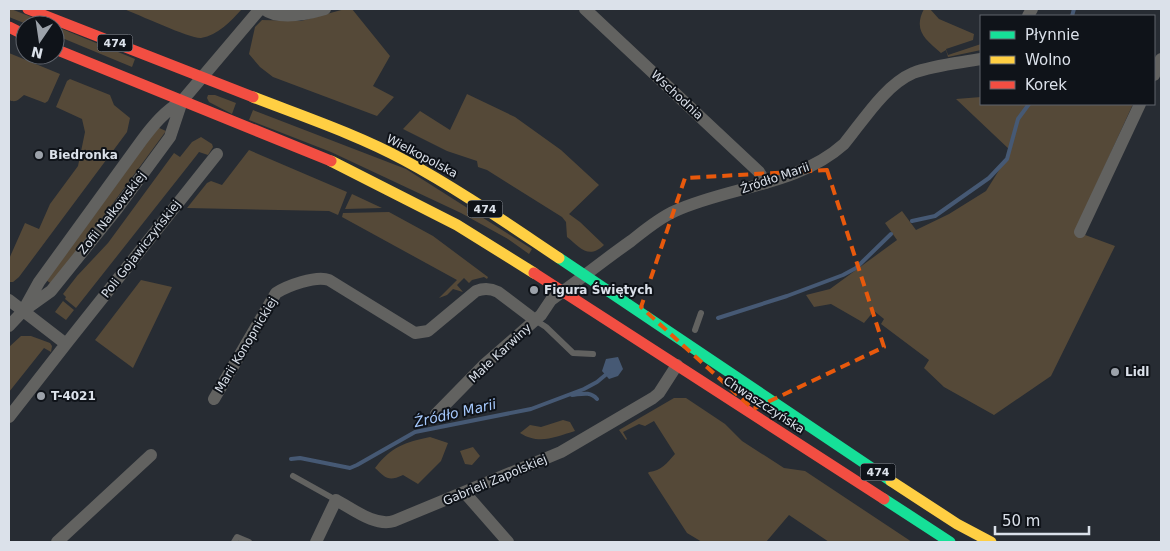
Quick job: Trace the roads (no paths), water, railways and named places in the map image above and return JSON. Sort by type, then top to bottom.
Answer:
[{"type":"main road","name":"Wielkopolska","points":[[28,9],[334,129],[402,159],[454,188],[768,398]]},
{"type":"main road","name":"474","points":[[65,53],[324,158],[356,173],[457,225],[563,291]]},
{"type":"main road","name":"Chwaszczyńska","points":[[563,291],[950,542]]},
{"type":"main road","name":"Chwaszczyńska","points":[[768,398],[914,497],[957,524],[991,542]]},
{"type":"street","name":"Zofii Nałkowskiej","points":[[23,311],[39,282],[160,117],[182,101],[262,9]]},
{"type":"street","points":[[262,9],[267,12],[293,15],[325,9]]},
{"type":"street","name":"Wschodnia","points":[[585,9],[760,172],[766,183]]},
{"type":"street","points":[[1155,73],[1161,58]]},
{"type":"street","name":"Źródło Marii","points":[[563,291],[663,217],[713,198],[766,183],[814,165],[836,152],[891,87],[903,79],[914,73],[934,67],[980,59]]},
{"type":"street","name":"Zofii Nałkowskiej","points":[[9,326],[23,311],[52,291],[118,209],[170,137],[182,101]]},
{"type":"street","points":[[1080,232],[1140,105]]},
{"type":"street","name":"Poli Gojawiczyńskiej","points":[[9,416],[217,154]]},
{"type":"street","name":"Marii Konopnickiej","points":[[214,399],[276,293],[285,288],[320,278],[329,280],[415,333],[428,331],[476,291],[482,289],[491,289],[498,292],[535,320]]},
{"type":"street","name":"Małe Karwiny","points":[[436,414],[485,364],[541,315],[551,300],[563,291]]},
{"type":"street","points":[[9,300],[66,344]]},
{"type":"street","name":"Gabrieli Zapolskiej","points":[[336,500],[377,522],[394,522],[561,452],[653,398],[677,365]]},
{"type":"street","points":[[57,542],[151,455]]},
{"type":"street","points":[[465,493],[508,542]]},
{"type":"street","points":[[316,542],[336,500]]},
{"type":"lane","points":[[694,330],[701,313]]},
{"type":"lane","points":[[535,320],[546,327],[573,353],[594,354]]},
{"type":"lane","points":[[293,476],[336,500]]},
{"type":"lane","points":[[234,542],[237,537],[249,542]]},
{"type":"water","points":[[618,357],[623,369],[618,376],[609,379],[602,371],[606,359]]},
{"type":"waterway","name":"Źródło Marii","points":[[1072,15],[1074,9]]},
{"type":"waterway","name":"Źródło Marii","points":[[912,221],[935,216],[989,178],[1007,159],[1018,119],[1028,105]]},
{"type":"waterway","name":"Źródło Marii","points":[[718,318],[787,296],[843,275],[856,268],[891,234]]},
{"type":"waterway","name":"Źródło Marii","points":[[291,459],[300,458],[350,468],[415,432],[531,409],[584,389],[597,382],[609,372]]},
{"type":"waterway","points":[[572,395],[589,394],[597,399]]},
{"type":"place","name":"Biedronka","points":[[39,155]]},
{"type":"place","name":"Figura Świętych","points":[[534,290]]},
{"type":"place","name":"Lidl","points":[[1115,372]]},
{"type":"place","name":"T-4021","points":[[41,396]]}]
